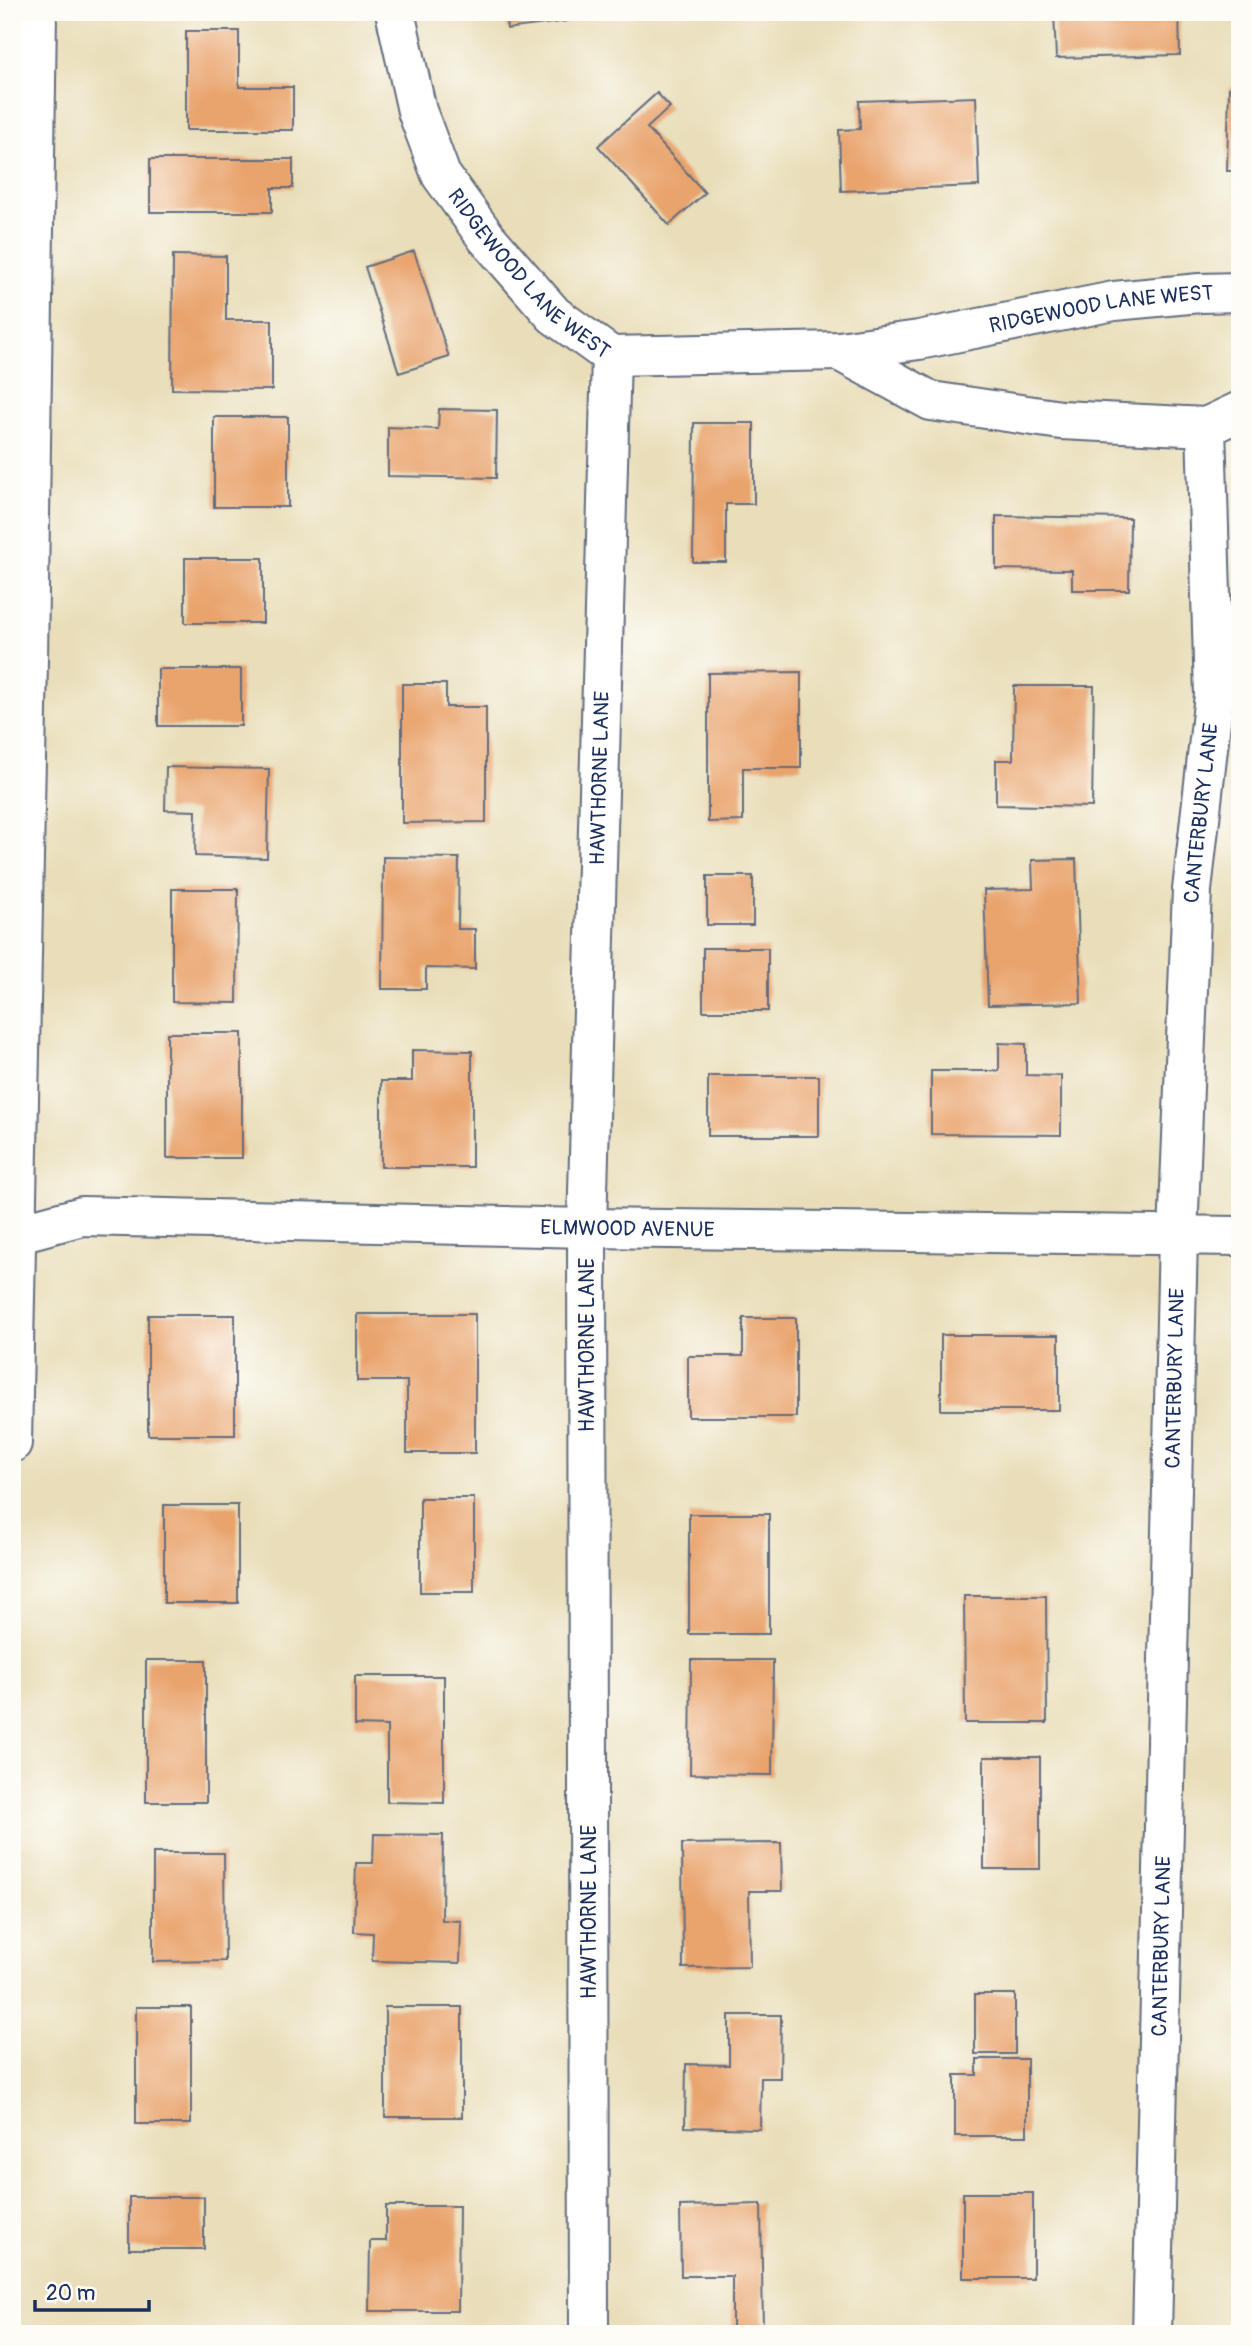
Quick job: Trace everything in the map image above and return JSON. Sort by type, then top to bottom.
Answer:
[{"type":"street","points":[[12,1443],[20,661],[37,12]]},
{"type":"street","name":"RIDGEWOOD LANE WEST","points":[[395,12],[417,111],[441,176],[486,237],[554,315],[611,356],[839,351],[919,340],[1114,301],[1240,292]]},
{"type":"street","name":"RIDGEWOOD LANE WEST","points":[[839,351],[931,401],[1061,420],[1223,419]]},
{"type":"street","name":"HAWTHORNE LANE","points":[[589,2334],[587,1228],[611,356]]},
{"type":"street","name":"CANTERBURY LANE","points":[[1152,2334],[1178,1236],[1192,890],[1214,695],[1223,419]]},
{"type":"street","name":"ELMWOOD AVENUE","points":[[14,1235],[82,1216],[587,1228],[1240,1236]]},
{"type":"building","points":[[505,12],[567,12],[568,21],[507,29]]},
{"type":"building","points":[[1054,12],[1179,12],[1180,55],[1056,58]]},
{"type":"building","points":[[186,31],[239,31],[239,87],[293,87],[293,130],[186,130]]},
{"type":"building","points":[[1229,88],[1240,88],[1240,171],[1227,171]]},
{"type":"building","points":[[657,93],[670,107],[647,128],[705,193],[669,225],[598,146]]},
{"type":"building","points":[[976,97],[979,186],[841,191],[839,130],[860,129],[859,101]]},
{"type":"building","points":[[150,159],[293,159],[293,188],[272,188],[272,212],[150,212]]},
{"type":"building","points":[[414,251],[449,357],[399,373],[365,267]]},
{"type":"building","points":[[173,255],[226,256],[226,320],[272,320],[272,390],[172,389]]},
{"type":"building","points":[[439,409],[497,410],[496,478],[388,476],[388,427],[438,429]]},
{"type":"building","points":[[214,417],[288,417],[288,507],[214,507]]},
{"type":"building","points":[[694,423],[754,423],[754,504],[726,504],[726,562],[693,562]]},
{"type":"building","points":[[996,516],[1130,518],[1129,590],[1072,590],[1072,570],[996,569]]},
{"type":"building","points":[[185,558],[263,558],[263,623],[185,623]]},
{"type":"building","points":[[158,669],[241,669],[241,726],[158,726]]},
{"type":"building","points":[[801,672],[801,768],[743,768],[743,821],[708,822],[708,673]]},
{"type":"building","points":[[402,684],[446,684],[446,707],[486,707],[486,822],[402,823]]},
{"type":"building","points":[[1014,686],[1094,686],[1092,807],[996,805],[996,760],[1013,760]]},
{"type":"building","points":[[166,767],[269,769],[267,858],[195,856],[196,811],[165,810]]},
{"type":"building","points":[[383,857],[459,858],[458,929],[475,929],[475,969],[426,968],[426,989],[382,989]]},
{"type":"building","points":[[1076,859],[1081,1003],[988,1005],[984,890],[1033,889],[1032,860]]},
{"type":"building","points":[[707,876],[753,876],[753,925],[707,925]]},
{"type":"building","points":[[172,889],[238,889],[237,1003],[172,1002]]},
{"type":"building","points":[[703,948],[768,948],[768,1011],[703,1011]]},
{"type":"building","points":[[167,1033],[242,1033],[242,1158],[167,1158]]},
{"type":"building","points":[[999,1043],[1026,1044],[1026,1075],[1061,1076],[1061,1135],[931,1134],[931,1071],[999,1071]]},
{"type":"building","points":[[412,1050],[472,1051],[472,1167],[381,1167],[381,1081],[412,1081]]},
{"type":"building","points":[[708,1076],[819,1076],[819,1136],[708,1136]]},
{"type":"building","points":[[357,1314],[475,1314],[475,1453],[407,1453],[407,1381],[357,1381]]},
{"type":"building","points":[[148,1315],[235,1315],[235,1435],[148,1435]]},
{"type":"building","points":[[743,1318],[796,1318],[796,1417],[688,1417],[688,1356],[743,1356]]},
{"type":"building","points":[[941,1335],[1059,1335],[1059,1410],[941,1410]]},
{"type":"building","points":[[420,1498],[474,1498],[474,1592],[420,1592]]},
{"type":"building","points":[[164,1505],[238,1505],[238,1603],[164,1603]]},
{"type":"building","points":[[689,1514],[769,1514],[769,1634],[689,1634]]},
{"type":"building","points":[[964,1596],[1046,1596],[1047,1723],[965,1723]]},
{"type":"building","points":[[146,1660],[206,1660],[206,1802],[146,1802]]},
{"type":"building","points":[[691,1660],[773,1660],[772,1775],[690,1774]]},
{"type":"building","points":[[355,1676],[444,1676],[444,1803],[387,1802],[387,1726],[355,1725]]},
{"type":"building","points":[[984,1757],[1040,1757],[1040,1869],[984,1869]]},
{"type":"building","points":[[374,1834],[443,1835],[442,1920],[461,1921],[460,1963],[372,1961],[373,1933],[354,1932],[356,1863],[373,1863]]},
{"type":"building","points":[[781,1843],[782,1891],[749,1891],[750,1967],[683,1968],[682,1844]]},
{"type":"building","points":[[153,1853],[224,1853],[225,1961],[153,1962]]},
{"type":"building","points":[[975,1994],[1015,1994],[1015,2054],[975,2054]]},
{"type":"building","points":[[136,2007],[191,2007],[191,2124],[136,2124]]},
{"type":"building","points":[[385,2007],[462,2007],[462,2117],[385,2117]]},
{"type":"building","points":[[729,2015],[781,2015],[780,2078],[761,2078],[760,2129],[685,2127],[686,2064],[729,2065]]},
{"type":"building","points":[[977,2059],[1027,2059],[1027,2136],[955,2136],[955,2075],[977,2075]]},
{"type":"building","points":[[963,2193],[1033,2193],[1033,2278],[963,2278]]},
{"type":"building","points":[[129,2197],[204,2197],[204,2249],[129,2249]]},
{"type":"building","points":[[761,2204],[763,2329],[732,2329],[732,2276],[681,2276],[680,2206]]},
{"type":"building","points":[[386,2206],[459,2206],[458,2311],[369,2311],[370,2241],[386,2241]]}]
